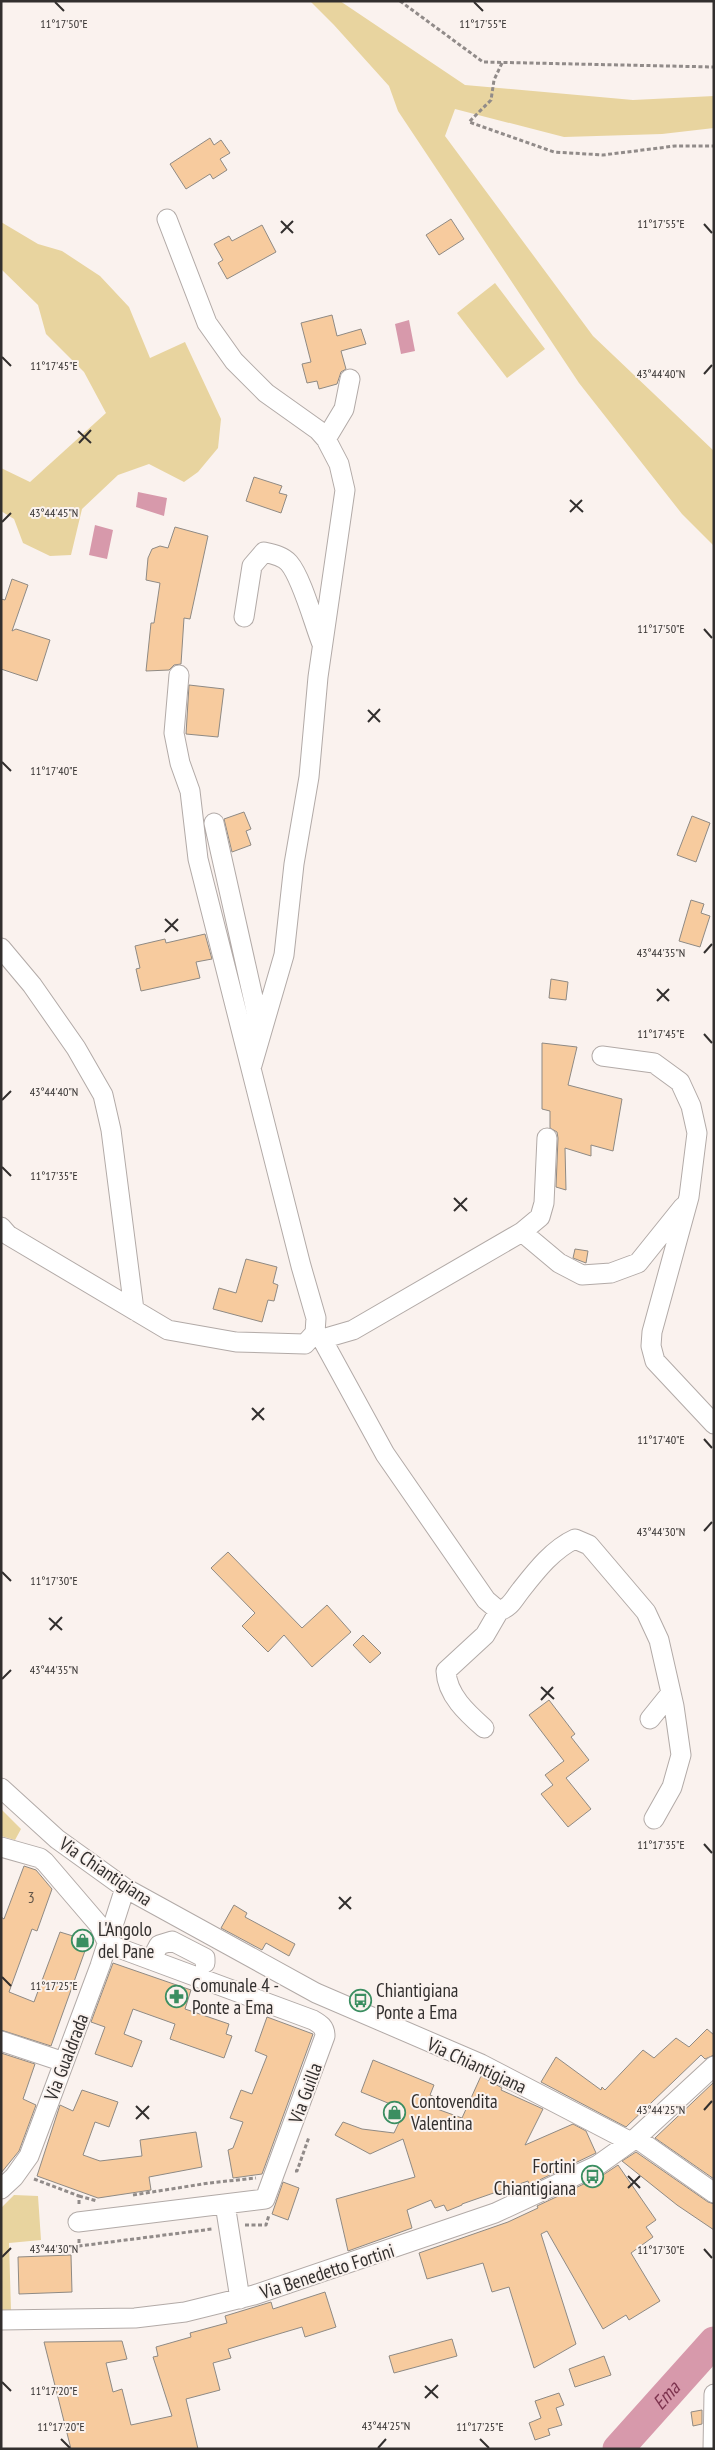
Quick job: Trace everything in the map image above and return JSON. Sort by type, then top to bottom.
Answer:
[{"type":"street","points":[[167,219],[207,323],[234,361],[266,393],[318,430],[326,439],[339,464],[345,490],[322,646],[309,777],[294,864],[284,955],[251,1067]]},
{"type":"street","points":[[326,439],[344,409],[350,379]]},
{"type":"street","points":[[244,617],[252,566],[264,552],[278,555],[289,562],[296,576],[322,646]]},
{"type":"street","points":[[179,675],[174,733],[180,763],[190,791],[198,859],[300,1266],[316,1318],[318,1336],[386,1454],[486,1600],[499,1611]]},
{"type":"street","points":[[214,823],[261,1034]]},
{"type":"street","points":[[1,948],[32,985],[76,1048],[103,1094],[111,1130],[134,1310]]},
{"type":"street","points":[[602,1056],[654,1063],[680,1082],[691,1106],[698,1133],[689,1197],[652,1332],[651,1346],[655,1361],[714,1424]]},
{"type":"street","points":[[1,1227],[8,1236],[168,1330],[236,1342],[305,1344],[318,1336],[353,1330],[522,1232],[540,1217],[544,1203],[548,1138]]},
{"type":"street","points":[[522,1232],[559,1263],[582,1275],[612,1273],[638,1263],[666,1230],[689,1197]]},
{"type":"street","points":[[484,1728],[470,1716],[446,1685],[446,1671],[485,1635],[499,1611],[509,1608],[521,1590],[561,1545],[575,1539],[590,1545],[646,1612],[658,1640],[671,1693],[681,1755],[672,1787],[654,1819]]},
{"type":"street","points":[[650,1719],[671,1693]]},
{"type":"street","name":"Via Chiantigiana","points":[[1,1788],[57,1839],[125,1888],[316,1993],[480,2064],[634,2140],[714,2193]]},
{"type":"street","points":[[1,1847],[40,1858],[45,1862],[99,1925],[108,1944]]},
{"type":"street","name":"Via Gualdrada","points":[[1,2189],[14,2177],[28,2156],[108,1944],[125,1888]]},
{"type":"street","points":[[151,1960],[159,1945],[172,1941],[205,1958],[205,1963]]},
{"type":"street","name":"Via Guilla","points":[[78,2222],[265,2199],[323,2042],[325,2030],[313,2020],[108,1944]]},
{"type":"street","points":[[1,2041],[64,2062]]},
{"type":"street","points":[[634,2140],[714,2066]]},
{"type":"street","name":"Via Benedetto Fortini","points":[[1,2320],[161,2316],[240,2299],[495,2213],[589,2171],[634,2140]]},
{"type":"street","points":[[225,2204],[240,2299]]},
{"type":"street","points":[[713,2449],[714,2394]]},
{"type":"path","points":[[400,1],[483,62],[714,67]]},
{"type":"path","points":[[502,63],[494,80],[491,100],[469,122],[554,152],[603,155],[675,146],[714,146]]},
{"type":"path","points":[[28,2177],[98,2201]]},
{"type":"path","points":[[126,2197],[209,2183],[264,2177]]},
{"type":"path","points":[[79,2196],[79,2246],[215,2229]]},
{"type":"shaded area","points":[[310,1],[340,1],[465,85],[633,100],[714,96],[714,128],[662,134],[564,137],[455,109],[445,136],[593,336],[714,451],[714,546],[682,514],[579,383],[398,111],[389,86]]},
{"type":"shaded area","points":[[1,222],[38,244],[62,251],[100,276],[129,307],[150,358],[185,342],[221,419],[218,448],[198,472],[184,482],[149,464],[118,475],[82,509],[71,555],[50,556],[23,543],[14,519],[1,511],[1,468],[30,482],[106,413],[84,372],[46,334],[38,305],[1,269]]},
{"type":"shaded area","points":[[495,283],[545,349],[507,378],[457,313]]},
{"type":"shaded area","points":[[409,320],[415,351],[401,354],[395,324]]},
{"type":"shaded area","points":[[138,492],[167,498],[164,516],[136,507]]},
{"type":"shaded area","points":[[95,525],[113,530],[107,559],[89,555]]},
{"type":"shaded area","points":[[1,1809],[21,1829],[15,1840],[1,1836]]},
{"type":"shaded area","points":[[14,2195],[38,2196],[41,2240],[9,2243],[11,2310],[1,2310],[1,2208]]},
{"type":"building","points":[[210,138],[214,145],[221,140],[230,153],[220,159],[227,170],[213,179],[210,174],[186,189],[170,164]]},
{"type":"building","points":[[451,219],[464,239],[439,255],[426,235]]},
{"type":"building","points":[[262,225],[276,252],[227,279],[218,263],[223,260],[214,244],[229,236],[232,241]]},
{"type":"building","points":[[332,315],[337,336],[361,329],[366,344],[341,351],[346,369],[341,372],[337,384],[319,389],[317,381],[307,383],[302,364],[311,362],[301,323]]},
{"type":"building","points":[[254,477],[282,486],[279,493],[287,495],[281,513],[246,501]]},
{"type":"building","points":[[175,527],[208,536],[190,619],[184,618],[181,664],[174,665],[169,670],[146,671],[151,623],[154,623],[160,583],[146,580],[148,558],[152,549],[160,546],[168,548]]},
{"type":"building","points":[[12,579],[28,585],[12,631],[16,629],[50,640],[37,681],[1,669],[1,599],[5,600]]},
{"type":"building","points":[[189,685],[224,689],[218,737],[186,734]]},
{"type":"building","points":[[244,812],[251,829],[246,831],[251,845],[232,852],[224,819]]},
{"type":"building","points":[[692,816],[710,823],[696,862],[677,855]]},
{"type":"building","points":[[691,900],[704,904],[701,913],[710,916],[700,947],[679,941]]},
{"type":"building","points":[[205,934],[212,959],[196,962],[200,978],[141,991],[136,969],[140,968],[135,946],[165,939],[166,943]]},
{"type":"building","points":[[551,979],[568,982],[566,1000],[549,998]]},
{"type":"building","points":[[542,1043],[577,1047],[568,1085],[622,1099],[613,1151],[591,1145],[591,1156],[565,1148],[566,1190],[556,1187],[557,1132],[550,1128],[550,1111],[542,1109]]},
{"type":"building","points":[[575,1249],[588,1251],[586,1263],[573,1258]]},
{"type":"building","points":[[246,1259],[277,1267],[273,1283],[278,1285],[274,1301],[268,1300],[262,1322],[213,1309],[219,1288],[236,1293]]},
{"type":"building","points":[[228,1552],[302,1628],[327,1605],[351,1632],[312,1667],[284,1635],[268,1652],[242,1626],[255,1613],[211,1568]]},
{"type":"building","points":[[363,1635],[381,1653],[370,1663],[353,1645]]},
{"type":"building","points":[[549,1700],[575,1734],[571,1737],[589,1760],[566,1778],[591,1809],[568,1827],[541,1794],[553,1785],[545,1775],[564,1761],[529,1715]]},
{"type":"building","points":[[24,1866],[36,1870],[52,1889],[37,1931],[32,1929],[9,1992],[34,2002],[60,1932],[73,1936],[91,1934],[51,2046],[1,2030],[1,1917],[4,1919]]},
{"type":"building","points":[[234,1905],[247,1913],[245,1917],[295,1944],[289,1956],[266,1943],[262,1950],[221,1928]]},
{"type":"building","points":[[113,1963],[191,1990],[185,2009],[229,2024],[226,2034],[232,2036],[224,2058],[170,2039],[175,2024],[133,2009],[124,2034],[142,2041],[132,2067],[95,2054],[105,2027],[91,2022]]},
{"type":"building","points":[[267,2017],[313,2034],[262,2174],[233,2178],[228,2150],[233,2148],[243,2122],[230,2118],[241,2090],[252,2094],[267,2056],[255,2051]]},
{"type":"building","points":[[707,2029],[714,2035],[714,2055],[705,2059],[701,2055],[626,2127],[541,2082],[556,2057],[601,2090],[602,2087],[605,2090],[643,2050],[654,2058],[676,2038],[689,2047]]},
{"type":"building","points":[[1,2053],[35,2064],[23,2099],[36,2105],[19,2151],[1,2173]]},
{"type":"building","points":[[373,2060],[434,2085],[430,2095],[441,2100],[437,2109],[462,2118],[481,2076],[502,2088],[501,2090],[543,2109],[525,2145],[573,2124],[586,2131],[596,2153],[529,2185],[528,2181],[447,2211],[444,2205],[435,2208],[431,2200],[407,2210],[412,2228],[348,2251],[336,2199],[415,2177],[403,2139],[370,2154],[335,2135],[343,2122],[362,2129],[394,2133],[405,2110],[361,2092]]},
{"type":"building","points":[[714,2082],[714,2179],[655,2138]]},
{"type":"building","points":[[82,2090],[118,2102],[109,2127],[95,2122],[83,2155],[100,2161],[142,2156],[140,2140],[196,2132],[202,2167],[149,2177],[151,2190],[98,2198],[37,2176],[60,2105],[73,2111]]},
{"type":"building","points":[[636,2152],[708,2202],[714,2204],[714,2230],[677,2205],[622,2161]]},
{"type":"building","points":[[618,2165],[656,2220],[646,2227],[653,2237],[631,2253],[660,2301],[629,2320],[626,2315],[603,2329],[547,2231],[541,2234],[576,2344],[534,2368],[509,2287],[492,2292],[483,2263],[427,2279],[419,2253],[508,2222],[603,2175]]},
{"type":"building","points":[[283,2182],[299,2188],[288,2220],[272,2214]]},
{"type":"building","points":[[71,2255],[72,2292],[19,2294],[18,2257]]},
{"type":"building","points":[[325,2292],[336,2327],[305,2337],[302,2327],[228,2349],[231,2358],[213,2363],[220,2390],[186,2399],[198,2449],[71,2449],[44,2342],[122,2341],[127,2359],[106,2363],[113,2392],[122,2389],[131,2425],[172,2416],[153,2357],[158,2356],[156,2347],[191,2337],[190,2333],[227,2323],[225,2316],[271,2302],[273,2309]]},
{"type":"building","points":[[452,2339],[457,2356],[394,2373],[389,2356]]},
{"type":"building","points":[[604,2356],[611,2375],[575,2387],[569,2369]]},
{"type":"building","points":[[559,2393],[564,2405],[556,2408],[562,2425],[548,2429],[550,2435],[535,2440],[529,2423],[541,2418],[535,2401]]},
{"type":"building","points":[[702,2410],[702,2424],[693,2426],[691,2412]]},
{"type":"waterway","name":"Ema","points":[[618,2449],[714,2342]]},
{"type":"place","name":"L'Angolo del Pane","points":[[82,1940]]},
{"type":"place","name":"Comunale 4 - Ponte a Ema","points":[[176,1996]]},
{"type":"place","name":"Chiantigiana Ponte a Ema","points":[[360,2001]]},
{"type":"place","name":"Contovendita Valentina","points":[[395,2112]]},
{"type":"place","name":"Fortini Chiantigiana","points":[[592,2177]]}]
